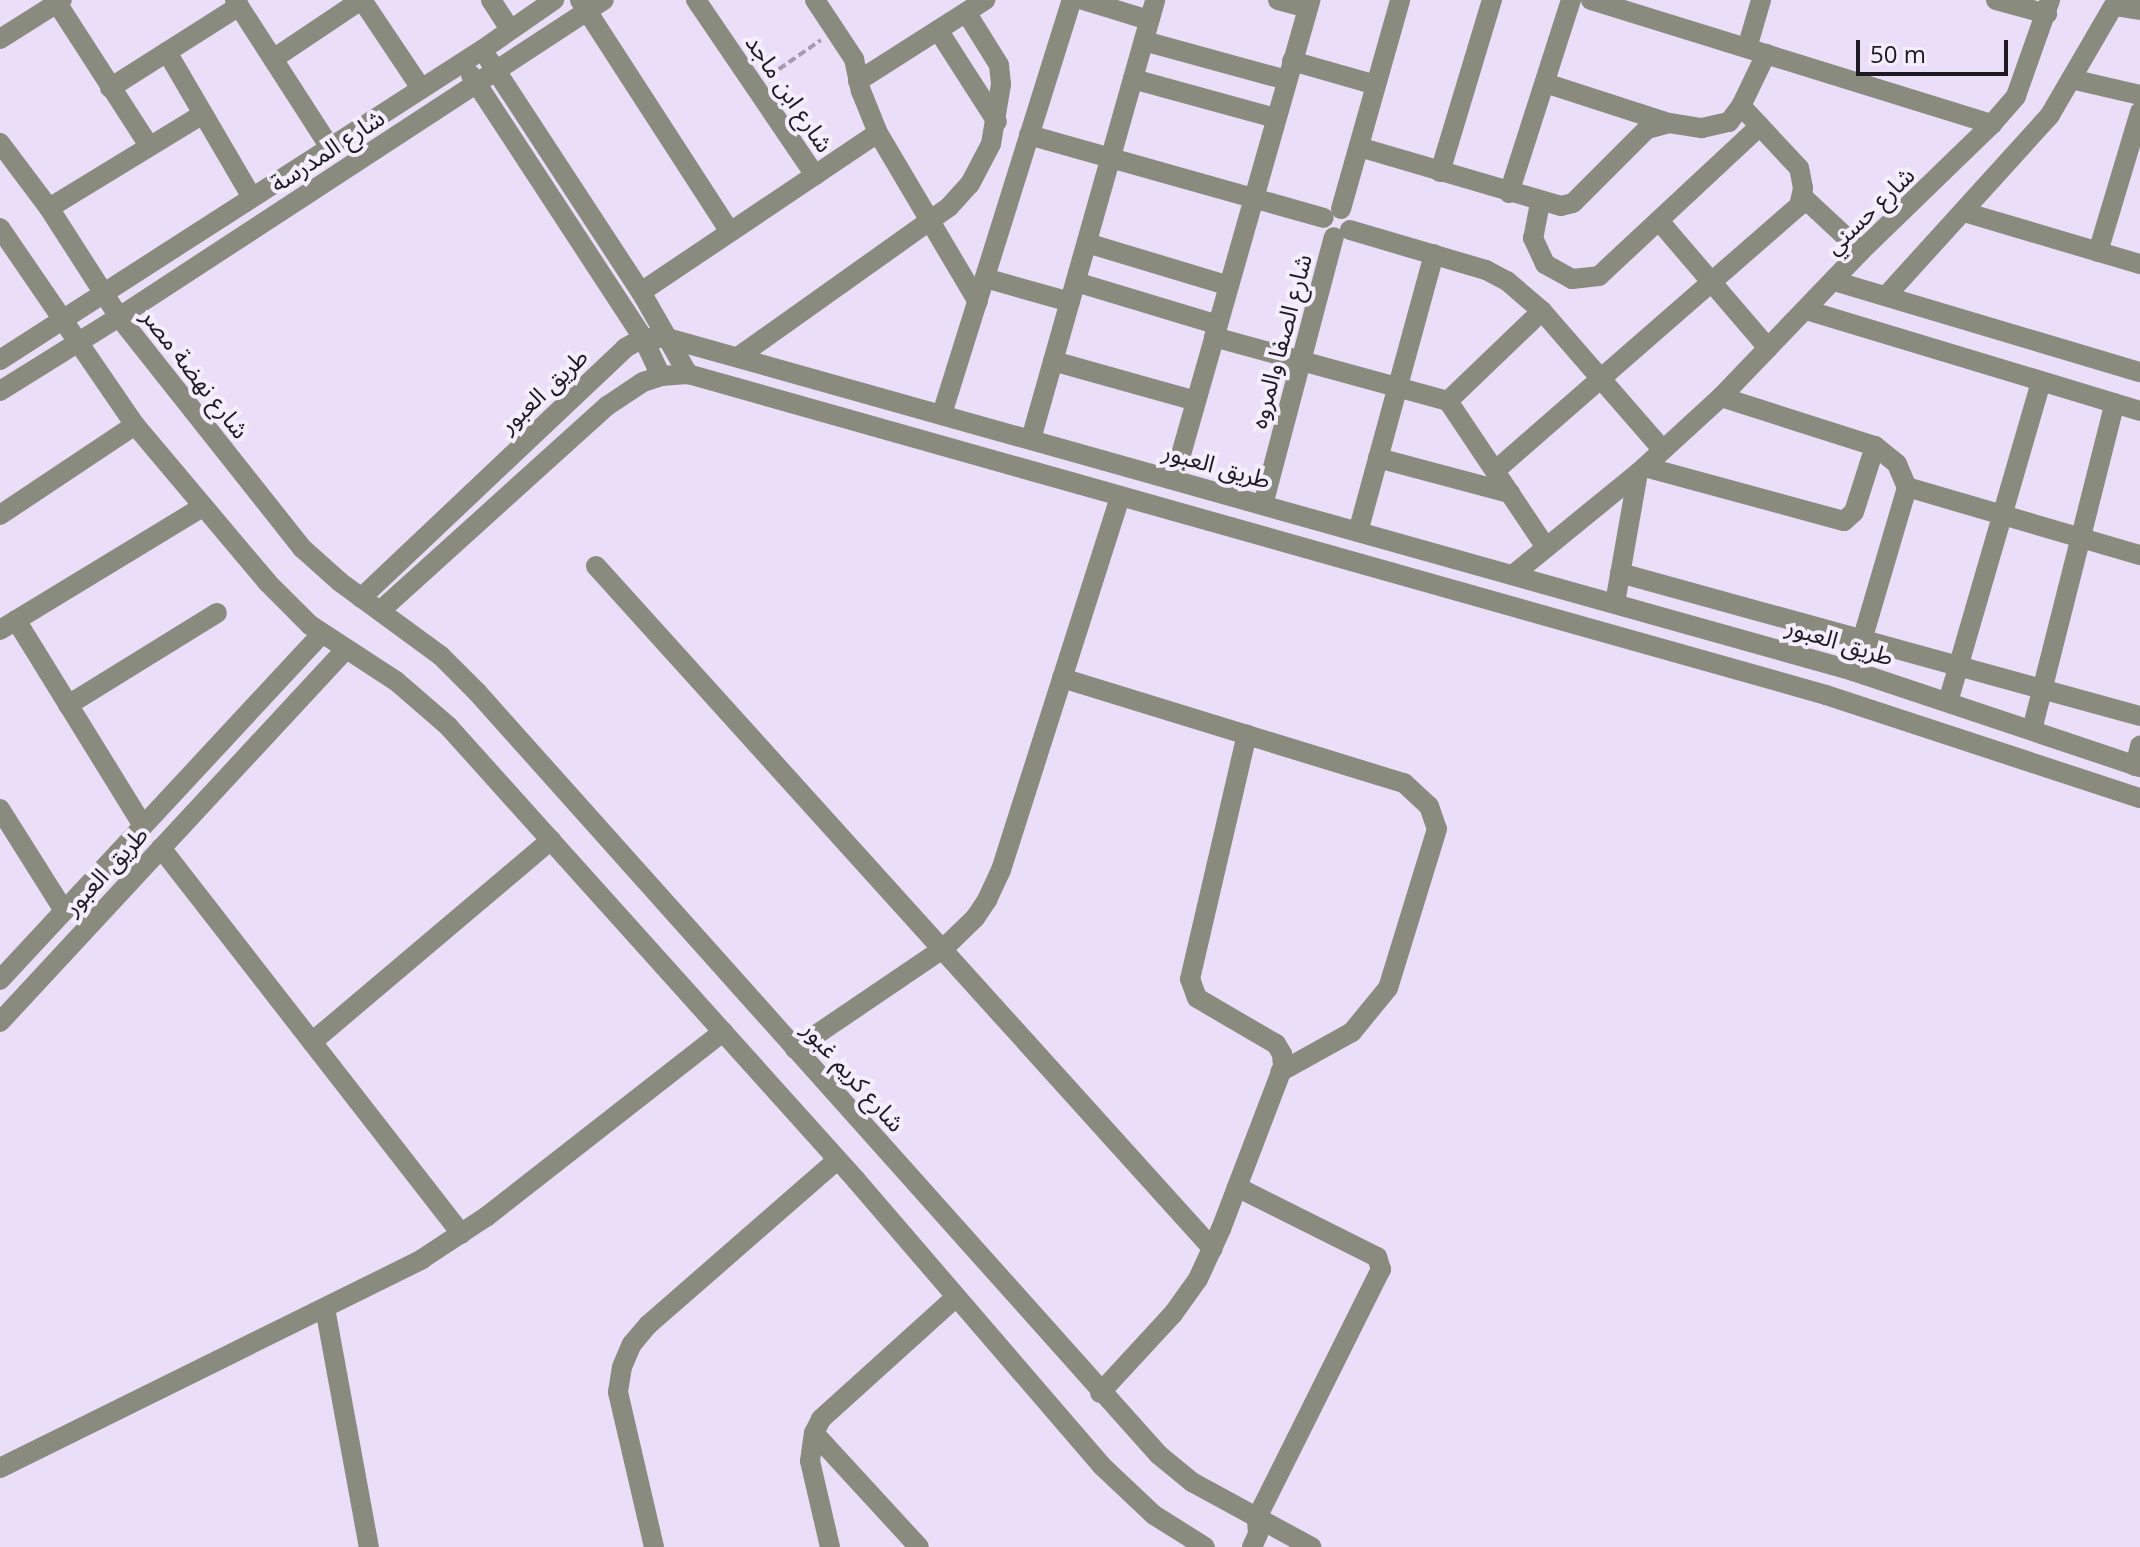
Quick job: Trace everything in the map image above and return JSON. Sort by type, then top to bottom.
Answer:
[{"type":"street","points":[[273,59],[362,0],[421,88]]},
{"type":"street","points":[[491,0],[510,29]]},
{"type":"street","name":"شارع المدرسة","points":[[0,360],[482,50],[554,0]]},
{"type":"street","name":"شارع ابن ماجد","points":[[696,0],[815,175]]},
{"type":"street","points":[[815,0],[854,59],[858,81],[878,133],[978,302]]},
{"type":"street","points":[[858,81],[985,0]]},
{"type":"street","points":[[942,414],[1072,0]]},
{"type":"street","points":[[1031,439],[1152,10],[1083,0]]},
{"type":"street","points":[[1174,479],[1309,4],[1278,0]]},
{"type":"street","points":[[1332,214],[1359,147],[1400,0]]},
{"type":"street","points":[[1440,172],[1492,0]]},
{"type":"street","points":[[1509,193],[1571,0]]},
{"type":"street","points":[[1591,0],[1629,6],[1757,51],[1992,124]]},
{"type":"street","points":[[1545,83],[1669,123],[1717,126],[1729,122],[1741,106],[1757,51],[1761,0]]},
{"type":"street","points":[[1996,0],[2048,7]]},
{"type":"street","points":[[0,39],[60,2],[110,88],[149,146]]},
{"type":"street","points":[[110,88],[237,3],[329,146]]},
{"type":"street","points":[[1886,296],[2050,115],[2116,3],[2140,10]]},
{"type":"street","points":[[590,4],[730,232]]},
{"type":"street","name":"شارع المدرسة","points":[[0,391],[496,71],[590,4]]},
{"type":"street","name":"شارع حسني","points":[[1514,574],[1641,470],[1721,397],[1861,251],[1992,124],[2016,96],[2048,7]]},
{"type":"street","points":[[738,357],[930,221],[970,184],[982,165],[997,122],[999,65],[966,12]]},
{"type":"street","points":[[938,30],[997,122]]},
{"type":"street","points":[[1144,41],[1376,85]]},
{"type":"street","points":[[482,50],[641,292],[688,374]]},
{"type":"street","points":[[167,52],[251,196]]},
{"type":"street","points":[[461,63],[643,338],[661,376]]},
{"type":"street","points":[[1133,79],[1276,118]]},
{"type":"street","points":[[2071,79],[2140,95]]},
{"type":"street","points":[[2016,96],[2050,115]]},
{"type":"street","points":[[1496,470],[1799,206],[1803,197],[1799,168],[1741,106]]},
{"type":"street","points":[[2098,252],[2140,112]]},
{"type":"street","points":[[49,208],[203,114]]},
{"type":"street","points":[[1359,147],[1540,203],[1561,206],[1573,203],[1647,129],[1669,123]]},
{"type":"street","points":[[1540,203],[1533,238],[1545,264],[1572,279],[1599,276],[1760,126]]},
{"type":"street","points":[[641,292],[878,133]]},
{"type":"street","points":[[1029,135],[1253,199],[1351,217],[1342,233],[1434,254],[1486,270],[1507,281],[1542,311],[1663,450]]},
{"type":"street","name":"شارع نهضة مصر","points":[[0,143],[49,208],[119,317],[285,528],[320,566],[380,611]]},
{"type":"street","points":[[1803,197],[1861,251]]},
{"type":"street","points":[[1964,212],[2140,264]]},
{"type":"street","points":[[1660,222],[1713,280],[1768,348]]},
{"type":"street","points":[[0,228],[6,251],[63,320],[135,425],[202,507],[295,612],[396,681],[448,726],[837,1160],[1119,1483],[1154,1515],[1205,1547]]},
{"type":"street","name":"شارع الصفا والمروه","points":[[1263,505],[1301,361],[1342,233]]},
{"type":"street","points":[[1087,243],[1229,286]]},
{"type":"street","points":[[1358,532],[1434,254]]},
{"type":"street","points":[[985,278],[1073,292],[1216,331],[1301,361],[1448,401],[1545,546]]},
{"type":"street","points":[[1834,281],[2140,372]]},
{"type":"street","points":[[1806,310],[2140,411]]},
{"type":"street","points":[[1448,401],[1542,311]]},
{"type":"street","name":"طريق العبور","points":[[361,598],[625,348],[643,338],[667,338],[1853,671],[2032,730],[2138,760]]},
{"type":"street","points":[[1053,361],[1196,401]]},
{"type":"street","points":[[380,611],[607,406],[643,382],[661,376],[688,374],[1919,723],[2140,798]]},
{"type":"street","points":[[1948,702],[2041,381]]},
{"type":"street","points":[[1721,397],[1875,446],[1897,464],[1907,487],[1853,671]]},
{"type":"street","points":[[2032,730],[2115,403]]},
{"type":"street","points":[[0,515],[135,425]]},
{"type":"street","points":[[1608,633],[1641,470],[1844,521],[1854,512],[1875,446]]},
{"type":"street","points":[[1378,458],[1510,493]]},
{"type":"street","points":[[1907,487],[2140,555]]},
{"type":"street","points":[[795,1049],[944,948],[975,918],[995,885],[1120,496]]},
{"type":"street","points":[[142,824],[68,705],[8,625],[202,507]]},
{"type":"street","points":[[596,566],[1213,1249]]},
{"type":"street","points":[[1620,573],[2140,716]]},
{"type":"street","points":[[1505,604],[1514,574]]},
{"type":"street","name":"شارع كريم غبور","points":[[380,611],[441,656],[477,692],[1100,1393],[1177,1471],[1311,1547]]},
{"type":"street","points":[[68,705],[217,613]]},
{"type":"street","name":"طريق العبور","points":[[0,980],[322,633]]},
{"type":"street","name":"طريق العبور","points":[[0,1022],[346,649]]},
{"type":"street","points":[[1062,678],[1404,783],[1429,806],[1437,829],[1396,970],[1378,1004],[1352,1032],[1280,1072]]},
{"type":"street","points":[[1100,1393],[1179,1306],[1213,1249],[1283,1060],[1276,1044],[1197,998],[1190,979],[1247,735]]},
{"type":"street","points":[[0,809],[63,909]]},
{"type":"street","points":[[312,1042],[551,840]]},
{"type":"street","points":[[161,848],[462,1234]]},
{"type":"street","points":[[0,1468],[325,1308],[462,1234],[723,1032]]},
{"type":"street","points":[[654,1547],[618,1392],[622,1367],[632,1344],[648,1325],[837,1160]]},
{"type":"street","points":[[1237,1187],[1377,1257],[1381,1269],[1257,1518],[1258,1534],[1252,1547]]},
{"type":"street","points":[[830,1547],[810,1461],[814,1433],[830,1407],[956,1297]]},
{"type":"street","points":[[325,1308],[369,1547]]},
{"type":"street","points":[[814,1433],[919,1547]]},
{"type":"path","points":[[754,86],[836,30]]}]
